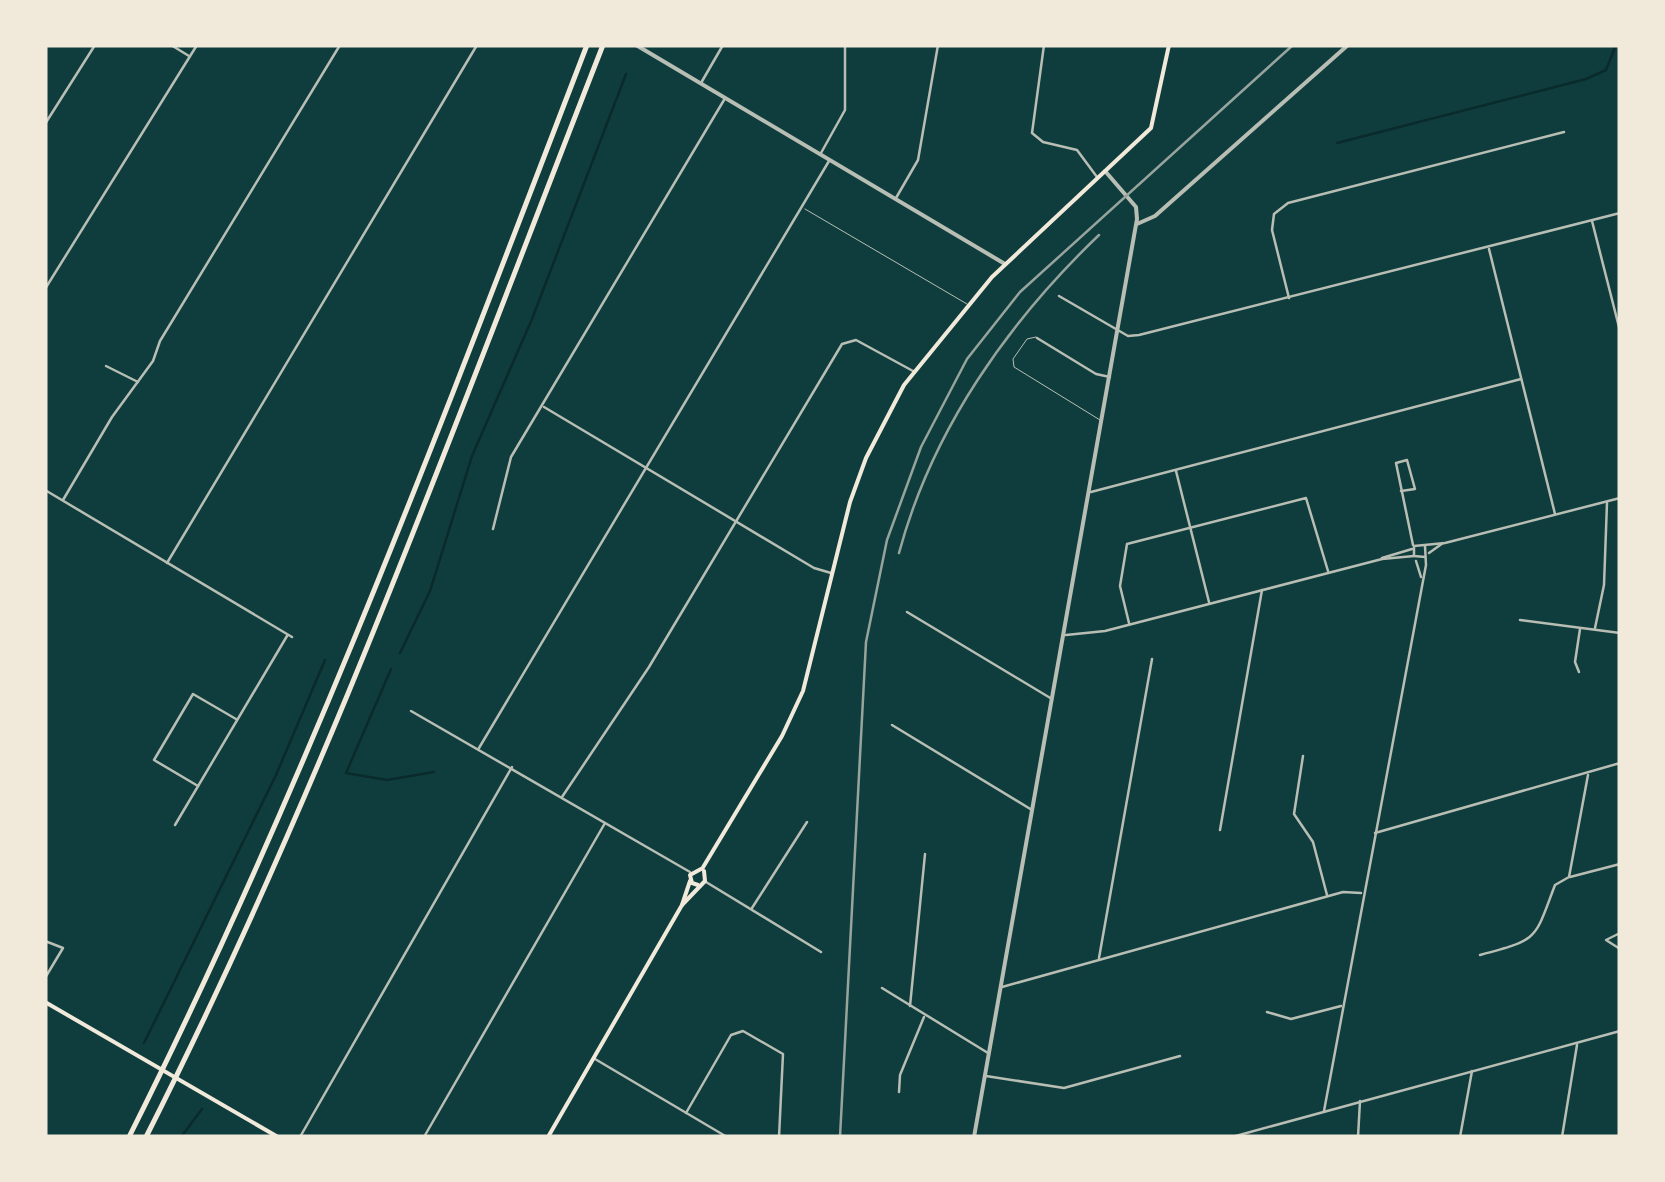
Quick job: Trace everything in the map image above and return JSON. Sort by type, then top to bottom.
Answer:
[{"type":"highway","points":[[128,1137],[173,1049],[352,651],[587,45]]},
{"type":"highway","points":[[146,1137],[255,912],[376,634],[602,48]]},
{"type":"main road","points":[[548,1137],[682,905],[705,881],[702,870],[782,736],[803,691],[862,469],[913,371],[1005,264],[1146,134],[1158,108],[1169,45]]},
{"type":"main road","points":[[682,905],[691,872],[702,870]]},
{"type":"main road","points":[[690,881],[698,885]]},
{"type":"main road","points":[[45,1002],[278,1137]]},
{"type":"street","points":[[45,124],[95,45]]},
{"type":"street","points":[[172,45],[190,56]]},
{"type":"street","points":[[45,288],[197,45]]},
{"type":"street","points":[[63,500],[112,417],[140,382],[340,45]]},
{"type":"street","points":[[167,563],[477,45]]},
{"type":"street","points":[[636,45],[1005,264]]},
{"type":"street","points":[[701,84],[723,45]]},
{"type":"street","points":[[820,154],[844,113],[846,45]]},
{"type":"street","points":[[895,199],[918,160],[938,45]]},
{"type":"street","points":[[1044,45],[1032,133],[1043,142],[1072,147],[1088,161],[1097,177]]},
{"type":"street","points":[[1137,224],[1154,216],[1348,45]]},
{"type":"street","points":[[493,529],[511,456],[725,98]]},
{"type":"street","points":[[1289,298],[1272,230],[1274,214],[1288,203],[1564,132]]},
{"type":"street","points":[[479,748],[830,160]]},
{"type":"street","points":[[974,1137],[1137,224],[1136,207],[1104,171]]},
{"type":"street","points":[[1060,296],[1118,330],[1138,336],[1620,212]]},
{"type":"street","points":[[1592,220],[1620,331]]},
{"type":"street","points":[[1489,248],[1555,514]]},
{"type":"street","points":[[1037,338],[1096,374],[1110,377]]},
{"type":"street","points":[[562,797],[649,668],[842,344],[856,340],[913,371]]},
{"type":"street","points":[[106,366],[140,382]]},
{"type":"street","points":[[1091,492],[1521,379]]},
{"type":"street","points":[[541,406],[814,568],[832,573]]},
{"type":"street","points":[[1401,491],[1415,489],[1408,460],[1396,463],[1401,491],[1413,548],[1421,579]]},
{"type":"street","points":[[1175,470],[1209,602]]},
{"type":"street","points":[[45,490],[290,636],[175,825]]},
{"type":"street","points":[[1130,624],[1120,586],[1127,544],[1189,526],[1306,498],[1328,572]]},
{"type":"street","points":[[1382,559],[1388,552],[1445,542],[1620,498]]},
{"type":"street","points":[[1596,628],[1604,585],[1606,501]]},
{"type":"street","points":[[1066,635],[1130,624],[1382,559],[1426,555],[1445,542]]},
{"type":"street","points":[[1324,1111],[1425,546]]},
{"type":"street","points":[[1220,830],[1262,588]]},
{"type":"street","points":[[907,612],[1053,700]]},
{"type":"street","points":[[1520,620],[1620,633]]},
{"type":"street","points":[[1579,672],[1574,662],[1580,627]]},
{"type":"street","points":[[1098,960],[1152,659]]},
{"type":"street","points":[[198,786],[154,760],[192,694],[238,720]]},
{"type":"street","points":[[411,711],[691,872]]},
{"type":"street","points":[[892,725],[1033,811]]},
{"type":"street","points":[[1303,756],[1294,814],[1313,842],[1327,896]]},
{"type":"street","points":[[1373,833],[1620,763]]},
{"type":"street","points":[[300,1137],[512,767]]},
{"type":"street","points":[[1568,877],[1589,774]]},
{"type":"street","points":[[751,909],[808,822]]},
{"type":"street","points":[[424,1137],[605,823]]},
{"type":"street","points":[[910,1006],[925,854]]},
{"type":"street","points":[[1480,955],[1522,944],[1536,934],[1545,920],[1555,884],[1620,864]]},
{"type":"street","points":[[705,881],[822,952]]},
{"type":"street","points":[[1001,987],[1327,896],[1363,893]]},
{"type":"street","points":[[1620,933],[1606,940],[1620,949]]},
{"type":"street","points":[[45,941],[62,948],[45,978]]},
{"type":"street","points":[[882,988],[989,1054]]},
{"type":"street","points":[[1267,1012],[1291,1019],[1343,1006]]},
{"type":"street","points":[[898,1092],[900,1075],[924,1015]]},
{"type":"street","points":[[686,1113],[731,1035],[743,1031],[783,1054],[780,1137]]},
{"type":"street","points":[[1232,1137],[1620,1031]]},
{"type":"street","points":[[1562,1137],[1577,1044]]},
{"type":"street","points":[[985,1075],[1064,1088],[1180,1056]]},
{"type":"street","points":[[594,1058],[727,1137]]},
{"type":"street","points":[[1460,1137],[1472,1070]]},
{"type":"street","points":[[1358,1137],[1360,1101]]},
{"type":"street","points":[[1254,1137],[1255,1130]]},
{"type":"lane","points":[[802,208],[967,304]]},
{"type":"lane","points":[[1037,338],[1025,341],[1013,366],[1103,422]]},
{"type":"waterway","points":[[1337,143],[1586,79],[1606,70],[1616,45]]},
{"type":"waterway","points":[[400,653],[430,591],[472,456],[532,319],[626,74]]},
{"type":"waterway","points":[[144,1043],[276,775],[325,660]]},
{"type":"waterway","points":[[391,669],[346,773],[387,780],[434,772]]},
{"type":"waterway","points":[[181,1137],[202,1109]]},
{"type":"railway","points":[[840,1137],[866,642],[887,540],[921,447],[967,359],[1020,292],[1293,45]]},
{"type":"railway","points":[[899,553],[931,464],[977,381],[1034,304],[1099,235]]}]
